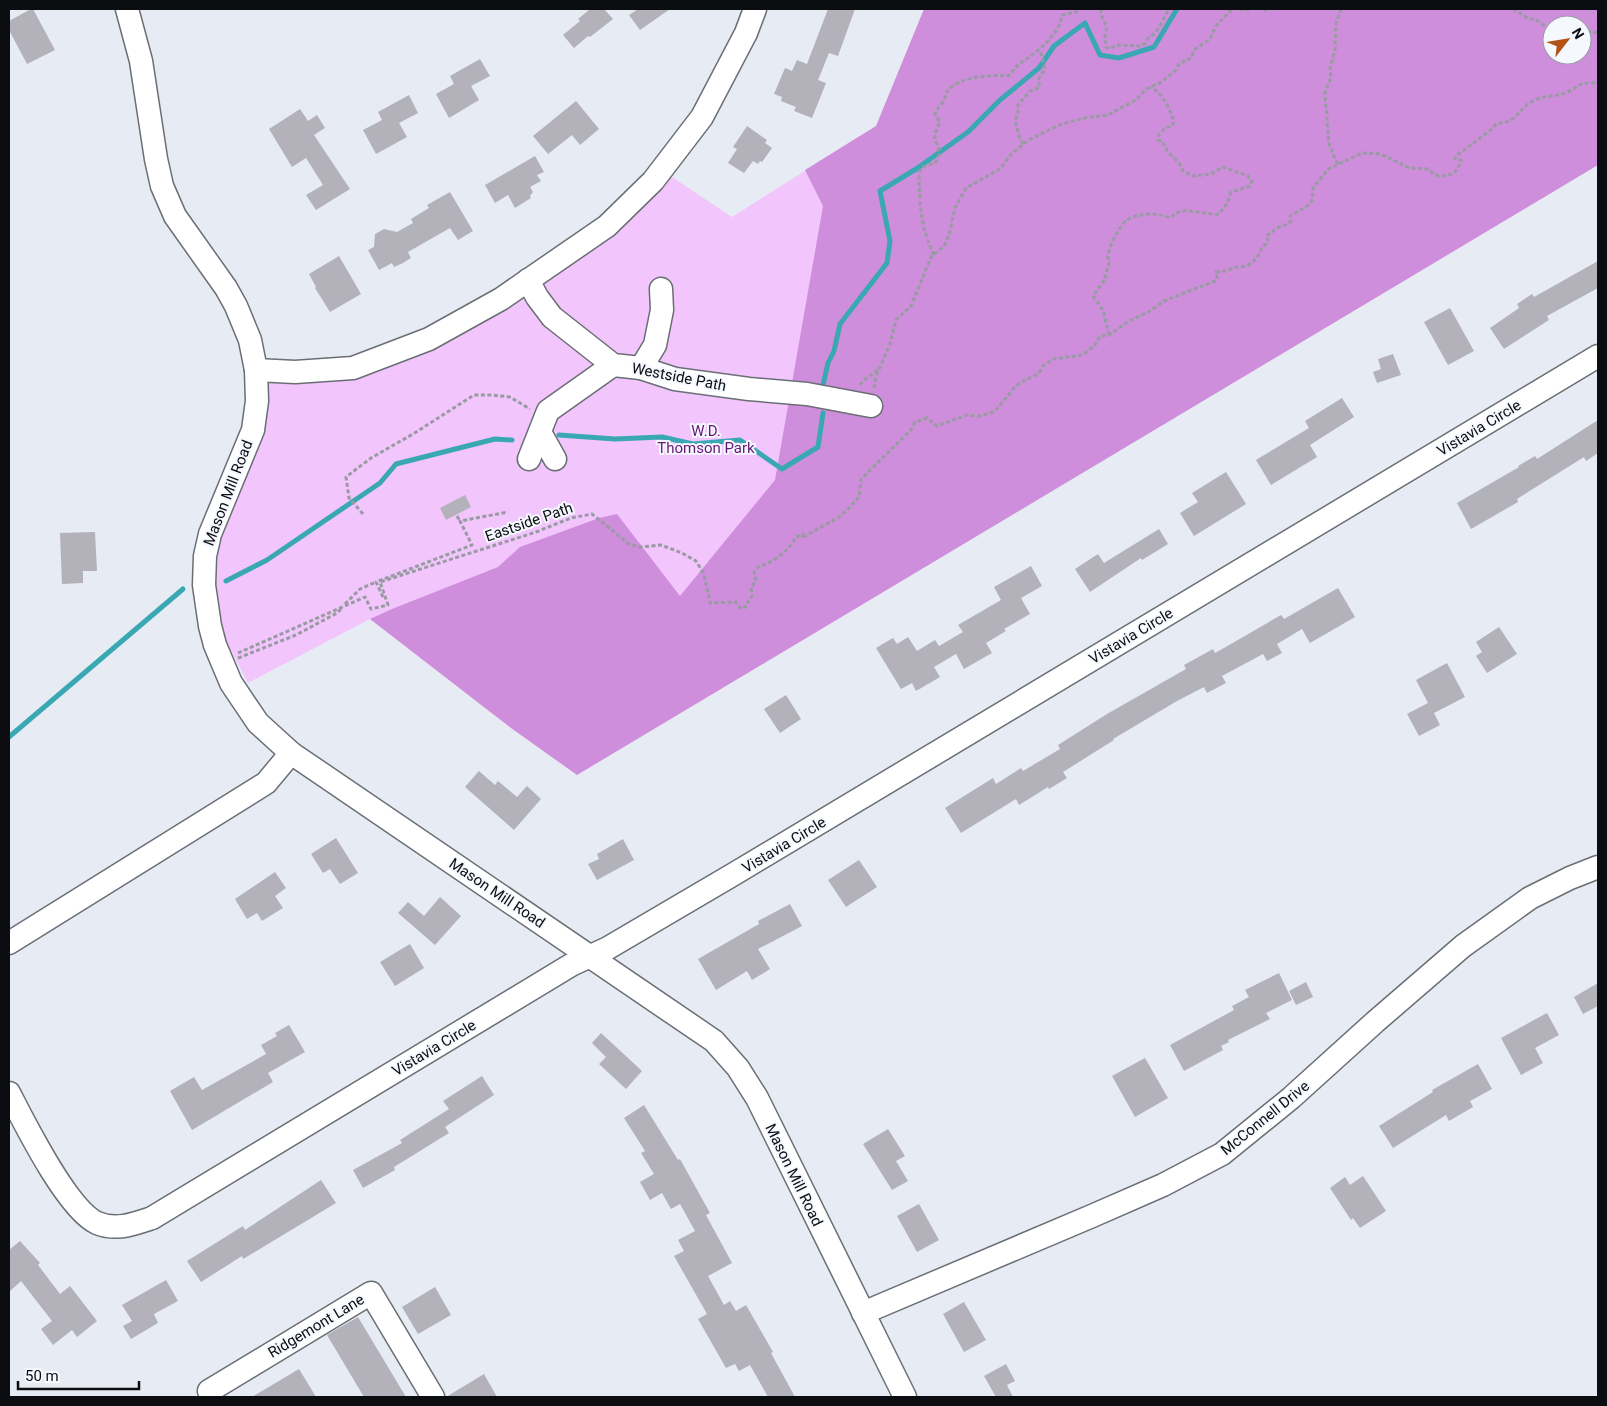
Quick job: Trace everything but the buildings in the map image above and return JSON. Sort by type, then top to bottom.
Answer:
[{"type":"street","name":"Mason Mill Road","points":[[127,9],[142,61],[156,159],[162,186],[175,216],[226,288],[236,306],[250,340],[256,370],[257,401],[253,430],[210,534],[205,556],[204,585],[210,626],[215,645],[230,683],[258,723],[292,753],[714,1041],[738,1068],[757,1098],[905,1397]]},
{"type":"street","points":[[256,370],[295,372],[353,368],[429,339],[501,298],[533,288],[607,226],[653,181],[702,117],[746,33],[755,9]]},
{"type":"street","name":"Westside Path","points":[[533,288],[552,317],[613,365],[641,368],[674,378],[749,389],[807,394],[871,406]]},
{"type":"street","points":[[641,368],[655,346],[662,310],[661,289]]},
{"type":"street","name":"Vistavia Circle","points":[[9,1094],[26,1127],[75,1206],[84,1215],[97,1223],[120,1227],[152,1218],[570,966],[608,948],[711,888],[1598,356]]},
{"type":"street","points":[[529,460],[548,411],[613,365]]},
{"type":"street","points":[[540,432],[555,459]]},
{"type":"street","points":[[9,943],[266,783],[292,753]]},
{"type":"street","name":"McConnell Drive","points":[[862,1313],[1110,1209],[1163,1185],[1222,1154],[1291,1098],[1462,946],[1530,898],[1570,878],[1598,867]]},
{"type":"street","name":"Ridgemont Lane","points":[[209,1391],[372,1293],[433,1397]]},
{"type":"path","points":[[934,255],[927,238],[922,217],[919,172],[925,166],[935,163],[940,154],[933,135],[940,122],[936,118],[936,109],[944,101],[948,90],[960,82],[986,76],[1008,76],[1016,66],[1040,49],[1056,32],[1062,15],[1076,12],[1079,9]]},
{"type":"path","points":[[1101,9],[1100,14],[1107,26],[1107,34],[1104,38],[1106,47],[1109,49],[1118,45],[1139,46],[1145,44],[1149,36],[1154,34],[1160,26],[1169,9]]},
{"type":"path","points":[[879,370],[890,344],[896,320],[911,306],[931,257],[944,246],[949,235],[955,208],[966,188],[1000,169],[1012,152],[1030,139],[1062,124],[1084,118],[1108,115],[1136,100],[1146,89],[1160,83],[1175,72],[1179,64],[1191,58],[1194,50],[1210,39],[1216,26],[1232,9]]},
{"type":"path","points":[[1239,9],[1250,9]]},
{"type":"path","points":[[1263,9],[1269,9]]},
{"type":"path","points":[[1338,164],[1332,155],[1333,150],[1329,144],[1325,94],[1332,78],[1330,69],[1335,50],[1336,23],[1341,9]]},
{"type":"path","points":[[1513,9],[1528,19],[1535,19],[1542,24]]},
{"type":"path","points":[[1023,144],[1015,120],[1018,114],[1018,105],[1030,91],[1040,87],[1038,80],[1045,70],[1040,49]]},
{"type":"path","name":"Eastside Path","points":[[343,607],[337,613],[296,635],[236,656],[343,607],[365,597],[371,609],[388,605],[380,582],[536,532],[571,518],[592,514],[629,544],[640,547],[661,545],[682,553],[696,562],[704,574],[710,603],[736,602],[741,609],[747,606],[752,596],[751,588],[756,580],[754,573],[758,567],[771,563],[792,545],[796,537],[803,534],[802,538],[839,517],[848,509],[859,497],[861,479],[911,430],[915,422],[927,418],[937,426],[967,415],[979,416],[991,413],[997,409],[1006,396],[1021,382],[1038,374],[1043,366],[1053,359],[1083,355],[1095,345],[1100,336],[1109,335],[1164,301],[1215,281],[1217,278],[1216,272],[1247,266],[1257,258],[1262,247],[1266,244],[1268,240],[1266,236],[1279,227],[1288,224],[1291,221],[1290,216],[1311,202],[1313,188],[1328,169],[1338,164],[1362,153],[1381,154],[1409,168],[1418,167],[1420,169],[1428,169],[1435,175],[1449,175],[1455,172],[1462,162],[1456,159],[1456,156],[1496,124],[1510,121],[1520,109],[1532,100],[1542,96],[1565,93],[1585,82],[1598,83]]},
{"type":"path","points":[[1109,335],[1103,310],[1093,296],[1106,278],[1105,276],[1110,264],[1107,260],[1107,252],[1121,226],[1128,219],[1147,214],[1160,214],[1169,218],[1175,213],[1184,211],[1212,215],[1219,214],[1228,202],[1231,192],[1250,186],[1252,181],[1248,176],[1223,167],[1211,174],[1193,176],[1182,170],[1179,163],[1168,152],[1162,141],[1158,140],[1159,134],[1166,127],[1171,127],[1174,122],[1168,104],[1161,94],[1150,87]]},
{"type":"path","points":[[363,514],[349,498],[346,477],[371,458],[474,395],[510,397],[529,409],[548,411]]},
{"type":"path","points":[[460,521],[508,512]]},
{"type":"path","points":[[343,607],[360,589],[472,545],[457,516]]},
{"type":"path","points":[[376,582],[385,602]]},
{"type":"green space","name":"W.D. Thomson Park","points":[[1598,9],[1598,165],[515,728],[370,619],[248,683],[218,626],[211,579],[220,535],[265,382],[355,378],[654,192],[672,177],[732,217],[876,126],[1542,18],[1542,65],[1592,65],[1592,15],[1561,15]]},
{"type":"shaded area","name":"W.D. Thomson Park","points":[[924,9],[1598,9],[1598,165],[577,775],[511,728],[370,619],[498,567],[520,547],[599,518],[617,514],[680,596],[775,480],[823,206],[805,170],[876,126]]},
{"type":"waterway","points":[[823,385],[840,324],[887,263],[890,241],[880,191],[916,169],[968,132],[1000,100],[1039,68],[1054,46],[1085,23],[1100,55],[1119,58],[1154,47],[1177,9]]},
{"type":"waterway","points":[[559,435],[615,439],[662,437],[693,444],[740,440],[782,469],[818,447],[823,413]]},
{"type":"waterway","points":[[226,581],[267,560],[380,483],[396,464],[495,439],[512,440]]},
{"type":"waterway","points":[[9,737],[183,589]]}]
